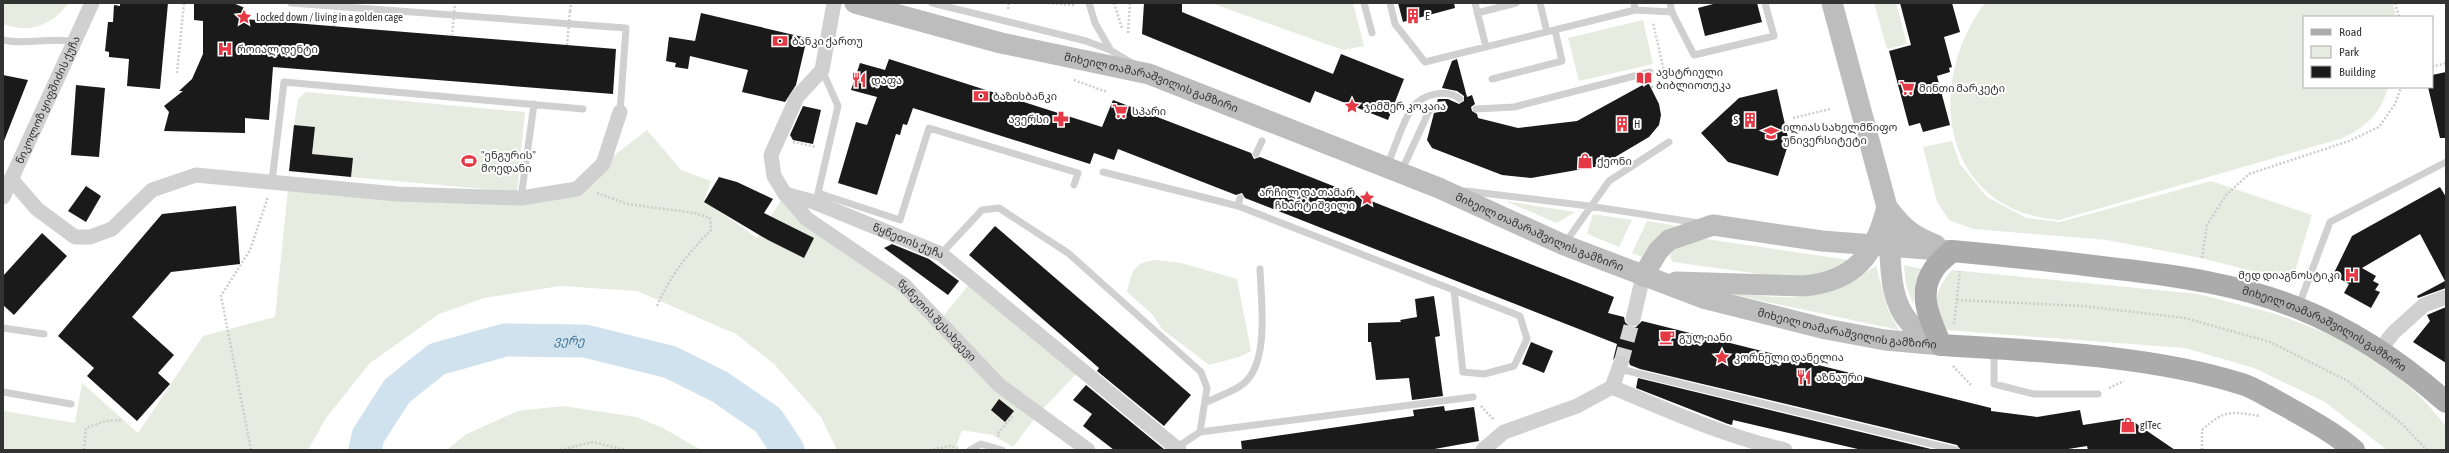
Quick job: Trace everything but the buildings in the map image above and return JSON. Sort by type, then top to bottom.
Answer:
[{"type":"main road","name":"მიხეილ თამარაშვილის გამზირი","points":[[855,3],[1000,43],[1149,74],[1439,188],[1564,245],[1703,298],[1819,327],[1885,340],[2116,359],[2213,376],[2244,384],[2320,426],[2353,450]]},
{"type":"main road","points":[[1832,3],[1887,207],[1901,226],[1956,261]]},
{"type":"main road","points":[[1822,241],[1852,237],[1864,233],[1881,219],[1887,207]]},
{"type":"main road","points":[[1887,207],[1882,246],[1901,309],[1910,323],[1948,345]]},
{"type":"main road","points":[[1882,246],[1838,280],[1825,284],[1804,286],[1651,278],[1658,251],[1669,240],[1713,225],[1822,241],[1882,246],[1956,261]]},
{"type":"main road","name":"მიხეილ თამარაშვილის გამზირი","points":[[1956,261],[2188,277],[2243,290],[2298,307],[2341,327],[2380,350],[2446,402]]},
{"type":"main road","points":[[1948,345],[1927,314],[1926,289],[1934,268],[1956,261]]},
{"type":"street","name":"ნიკოლოზ ყიფშიძის ქუჩა","points":[[3,196],[92,3]]},
{"type":"street","points":[[785,194],[774,176],[771,155],[797,97],[822,70],[834,3]]},
{"type":"street","points":[[11,179],[37,209],[75,237],[90,237],[112,229],[134,210],[152,190],[196,175],[397,194],[521,198],[577,189],[603,164],[620,112]]},
{"type":"street","name":"წყნეთის ქუჩა","points":[[785,194],[814,202],[941,254],[1177,449]]},
{"type":"street","name":"წყნეთის შესახვევი","points":[[785,194],[806,220],[904,286],[999,385],[1088,450]]},
{"type":"street","points":[[1633,319],[1651,278]]},
{"type":"street","points":[[2380,350],[2393,333],[2424,305],[2446,297]]},
{"type":"street","points":[[1483,450],[1504,432],[1577,406],[1612,387],[1621,366]]},
{"type":"street","points":[[1612,387],[1664,410],[1752,442],[1785,450]]},
{"type":"lane","points":[[291,3],[626,28],[620,112]]},
{"type":"lane","points":[[932,3],[1048,30],[1110,50],[1149,74]]},
{"type":"lane","points":[[1089,3],[1095,23],[1110,50]]},
{"type":"lane","points":[[1364,3],[1372,34]]},
{"type":"lane","points":[[1390,3],[1395,24],[1425,62],[1551,31],[1634,6],[1650,11],[1672,12]]},
{"type":"lane","points":[[1475,3],[1486,47]]},
{"type":"lane","points":[[1477,13],[1516,3]]},
{"type":"lane","points":[[1492,79],[1562,61],[1540,3]]},
{"type":"lane","points":[[1670,3],[1672,12],[1694,55],[1774,36],[1765,3]]},
{"type":"lane","points":[[3,40],[14,42],[61,39],[75,42]]},
{"type":"lane","points":[[822,70],[838,106],[818,193],[900,220],[930,128],[1078,173],[1074,185]]},
{"type":"lane","points":[[1476,109],[1514,107],[1650,72]]},
{"type":"lane","points":[[272,181],[284,82],[583,109]]},
{"type":"lane","points":[[1393,171],[1413,107],[1428,96],[1444,93],[1455,95],[1460,99]]},
{"type":"lane","points":[[521,198],[534,104]]},
{"type":"lane","points":[[1393,171],[1430,109],[1443,106]]},
{"type":"lane","points":[[1256,154],[1262,142]]},
{"type":"lane","points":[[1564,245],[1609,181],[1669,142]]},
{"type":"lane","points":[[2298,307],[2330,222],[2446,162]]},
{"type":"lane","points":[[1103,172],[1238,206],[1454,290],[1520,316],[1527,339],[1514,366],[1484,374],[1462,372],[1454,290]]},
{"type":"lane","name":"მიხეილ თამარაშვილის გამზირი","points":[[1439,188],[1590,206],[1713,225]]},
{"type":"lane","points":[[1238,206],[1240,198]]},
{"type":"lane","points":[[941,254],[982,210],[999,208],[1068,253],[1201,372],[1207,388],[1200,432]]},
{"type":"lane","points":[[1204,403],[1243,384],[1256,366],[1261,338],[1260,270]]},
{"type":"lane","points":[[3,328],[44,334]]},
{"type":"lane","points":[[1994,349],[1994,384],[2034,394],[2098,394]]},
{"type":"lane","points":[[1621,366],[1956,450]]},
{"type":"lane","points":[[3,392],[71,404]]},
{"type":"lane","points":[[1177,449],[1200,432],[1473,397]]},
{"type":"lane","points":[[970,450],[981,444],[1002,450]]},
{"type":"path","points":[[177,73],[184,3]]},
{"type":"path","points":[[334,26],[336,3]]},
{"type":"path","points":[[452,36],[455,3]]},
{"type":"path","points":[[567,45],[571,3]]},
{"type":"path","points":[[1008,8],[1009,3]]},
{"type":"path","points":[[1048,3],[1074,5]]},
{"type":"path","points":[[1114,3],[1122,28]]},
{"type":"path","points":[[1128,33],[1130,3]]},
{"type":"path","points":[[2395,3],[2399,16]]},
{"type":"path","points":[[1650,11],[1667,84],[1651,87]]},
{"type":"path","points":[[2433,66],[2446,63]]},
{"type":"path","points":[[1071,78],[1107,92]]},
{"type":"path","points":[[2202,258],[2207,225],[2226,195],[2249,174],[2349,141],[2379,127],[2396,104],[2401,88]]},
{"type":"path","points":[[1794,118],[1830,109]]},
{"type":"path","points":[[805,145],[814,147]]},
{"type":"path","points":[[251,450],[220,296],[250,250],[272,181]]},
{"type":"path","points":[[577,189],[597,193],[627,204],[689,212],[710,218],[711,230],[688,253],[667,283],[657,306]]},
{"type":"path","points":[[1956,261],[1957,300],[1948,345],[1972,386]]},
{"type":"path","points":[[1957,300],[2083,306],[2185,318],[2270,342],[2348,381],[2401,423],[2427,450]]},
{"type":"path","points":[[2098,394],[2122,381],[2130,382]]},
{"type":"path","points":[[1473,397],[1504,432]]},
{"type":"path","points":[[2202,450],[2202,430],[2217,415],[2239,412],[2262,416]]},
{"type":"path","points":[[1002,438],[997,434],[1015,414]]},
{"type":"path","points":[[84,450],[86,428],[106,421],[123,420]]},
{"type":"path","points":[[560,450],[567,447],[593,442],[626,450]]},
{"type":"path","points":[[929,450],[950,446],[964,450]]},
{"type":"green space","points":[[3,3],[69,3],[62,11],[48,22],[40,26],[22,28],[3,24]]},
{"type":"green space","points":[[1211,3],[1353,3],[1364,46],[1343,50]]},
{"type":"green space","points":[[1874,3],[1896,3],[1907,44],[1887,49]]},
{"type":"green space","points":[[1985,3],[2393,3],[2396,16],[2303,16],[2303,88],[2388,88],[2381,105],[2371,119],[2349,135],[2340,139],[2059,220],[2019,211],[1989,194],[1968,169],[1955,138],[1950,105],[1954,70],[1966,35]]},
{"type":"green space","points":[[1643,20],[1653,64],[1579,81],[1568,38]]},
{"type":"green space","points":[[306,92],[525,112],[517,192],[351,177],[353,158],[312,154],[315,127],[294,125],[298,99]]},
{"type":"green space","points":[[647,130],[681,170],[711,181],[704,200],[757,238],[785,194],[939,321],[973,280],[1081,369],[1038,414],[1013,447],[993,435],[962,430],[955,450],[837,450],[821,417],[774,364],[736,334],[637,291],[560,286],[484,298],[439,314],[370,363],[326,418],[308,450],[3,450],[4,411],[75,423],[82,383],[138,433],[203,336],[275,317],[288,189],[388,199],[577,189],[603,164]]},
{"type":"green space","points":[[1952,141],[1960,164],[1987,197],[2026,218],[2060,222],[2211,181],[2312,215],[2292,281],[2201,258],[2107,240],[1973,229],[1949,220],[1937,202],[1923,147]]},
{"type":"green space","points":[[1505,201],[1575,212],[1557,223]]},
{"type":"green space","points":[[1593,214],[1632,220],[1619,247],[1587,234]]},
{"type":"green space","points":[[1647,221],[1677,226],[1656,238],[1642,257],[1632,253]]},
{"type":"green space","points":[[1706,239],[1849,260],[1833,270],[1796,279],[1673,262],[1670,257],[1672,252],[1680,246],[1690,242]]},
{"type":"green space","points":[[1156,260],[1181,263],[1237,279],[1251,351],[1242,356],[1209,365],[1162,329],[1152,314],[1127,292],[1130,279],[1135,269],[1142,263]]},
{"type":"green space","points":[[1904,265],[1926,270],[1915,289],[1913,304],[1906,285]]},
{"type":"green space","points":[[1876,266],[1888,310],[1899,330],[1697,287],[1772,297],[1802,297],[1816,295],[1832,290]]},
{"type":"green space","points":[[1952,270],[2198,294],[2276,314],[2339,338],[2389,369],[2421,397],[2446,426],[2446,450],[2387,450],[2325,402],[2254,368],[2185,348],[1946,330],[1941,322],[1936,306],[1938,292],[1946,277]]},
{"type":"green space","points":[[563,406],[636,417],[663,428],[701,450],[447,450],[465,435],[518,411]]},
{"type":"waterway","name":"ვერე","points":[[365,450],[368,436],[397,391],[437,359],[505,340],[585,341],[670,362],[720,387],[768,420],[788,450]]},
{"type":"tunnel","points":[[1621,363],[1633,319]]},
{"type":"place","name":"E","points":[[1413,16]]},
{"type":"place","name":"Locked down / living in a golden cage","points":[[244,17]]},
{"type":"place","name":"ბანკი ქართუ","points":[[780,41]]},
{"type":"place","name":"როიალ დენტი","points":[[225,49]]},
{"type":"place","name":"ავსტრიული ბიბლიოთეკა","points":[[1644,78]]},
{"type":"place","name":"დაფა","points":[[859,80]]},
{"type":"place","name":"მინთი მარკეტი","points":[[1907,88]]},
{"type":"place","name":"ბაზისბანკი","points":[[981,96]]},
{"type":"place","name":"ჯიმშერ კოკაია","points":[[1352,106]]},
{"type":"place","name":"სპარი","points":[[1120,111]]},
{"type":"place","name":"ავერსი","points":[[1061,119]]},
{"type":"place","name":"S","points":[[1750,120]]},
{"type":"place","name":"H","points":[[1622,124]]},
{"type":"place","name":"ილიას სახელმწიფო უნივერსიტეტი","points":[[1771,133]]},
{"type":"place","name":"\"ენგურის\" მოედანი","points":[[469,161]]},
{"type":"place","name":"ქეონი","points":[[1585,161]]},
{"type":"place","name":"არჩილ და თამარ ჩხარტიშვილი","points":[[1367,198]]},
{"type":"place","name":"მედ დიაგნოსტიკი","points":[[2352,275]]},
{"type":"place","name":"გულ-იანი","points":[[1667,337]]},
{"type":"place","name":"კორნელი დანელია","points":[[1722,357]]},
{"type":"place","name":"აზნაური","points":[[1804,377]]},
{"type":"place","name":"gITec","points":[[2128,425]]}]
